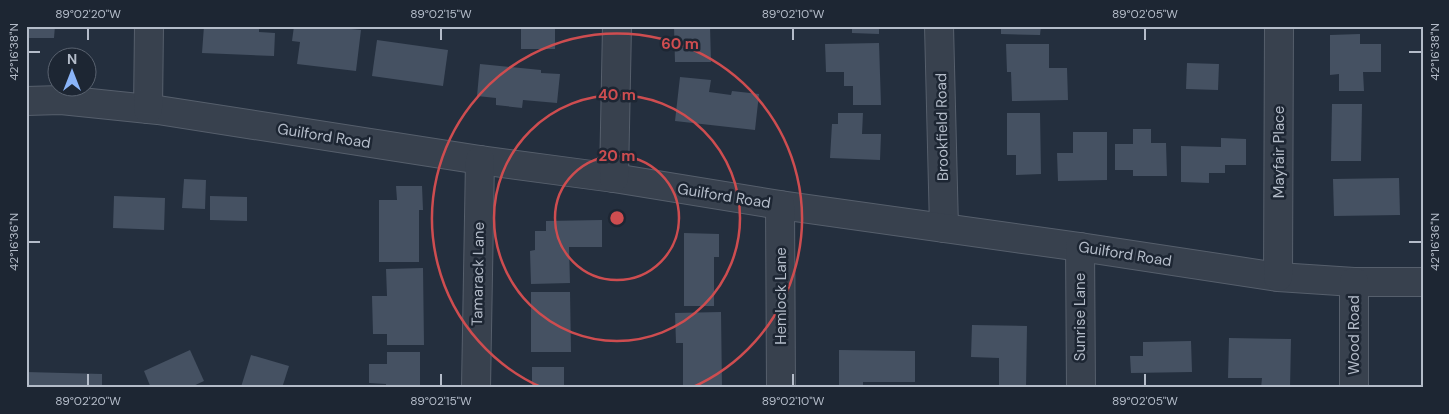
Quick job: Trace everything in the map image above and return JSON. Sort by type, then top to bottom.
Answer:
[{"type":"street","points":[[148,109],[149,26]]},
{"type":"street","points":[[614,178],[617,26]]},
{"type":"street","name":"Brookfield Road","points":[[939,26],[944,228]]},
{"type":"street","name":"Mayfair Place","points":[[1278,277],[1279,26]]},
{"type":"street","name":"Guilford Road","points":[[26,101],[61,100],[148,109],[480,160],[614,178],[780,205],[1278,277],[1354,282],[1423,282]]},
{"type":"street","name":"Tamarack Lane","points":[[476,388],[480,160]]},
{"type":"street","name":"Hemlock Lane","points":[[780,205],[781,388]]},
{"type":"street","name":"Sunrise Lane","points":[[1080,247],[1081,388]]},
{"type":"street","name":"Wood Road","points":[[1354,282],[1354,388]]},
{"type":"building","points":[[26,26],[55,26],[54,38],[26,38]]},
{"type":"building","points":[[204,26],[259,26],[259,32],[275,33],[274,56],[202,53]]},
{"type":"building","points":[[294,26],[323,26],[361,30],[356,71],[297,64],[300,42],[292,41]]},
{"type":"building","points":[[521,26],[555,26],[555,49],[521,49]]},
{"type":"building","points":[[674,26],[710,26],[711,62],[675,62]]},
{"type":"building","points":[[852,26],[879,26],[879,34],[852,33]]},
{"type":"building","points":[[1001,26],[1041,26],[1040,35],[1001,34]]},
{"type":"building","points":[[1360,34],[1360,44],[1381,44],[1381,72],[1363,72],[1364,91],[1339,91],[1339,74],[1330,75],[1330,35]]},
{"type":"building","points":[[377,40],[448,50],[443,86],[372,76]]},
{"type":"building","points":[[879,43],[881,105],[853,105],[853,86],[844,86],[844,72],[826,72],[825,44]]},
{"type":"building","points":[[1006,44],[1049,44],[1049,68],[1067,68],[1068,100],[1012,101],[1011,72],[1007,72]]},
{"type":"building","points":[[1187,63],[1219,64],[1218,90],[1186,89]]},
{"type":"building","points":[[480,64],[541,70],[541,73],[560,74],[557,103],[523,100],[522,108],[496,105],[496,98],[477,96]]},
{"type":"building","points":[[680,77],[711,80],[709,92],[731,95],[732,91],[759,94],[755,130],[675,121]]},
{"type":"building","points":[[1332,104],[1362,104],[1361,161],[1331,161]]},
{"type":"building","points":[[838,113],[863,113],[862,134],[881,134],[880,160],[830,158],[832,124],[838,124]]},
{"type":"building","points":[[1007,113],[1040,113],[1041,174],[1016,175],[1016,155],[1007,155]]},
{"type":"building","points":[[1133,129],[1151,129],[1151,143],[1166,143],[1167,176],[1133,176],[1133,170],[1115,170],[1115,144],[1133,144]]},
{"type":"building","points":[[1073,132],[1107,132],[1107,180],[1058,181],[1057,153],[1073,153]]},
{"type":"building","points":[[1221,138],[1246,139],[1246,165],[1225,165],[1225,173],[1209,173],[1209,183],[1181,182],[1181,146],[1221,147]]},
{"type":"building","points":[[1399,178],[1400,215],[1334,216],[1333,179]]},
{"type":"building","points":[[184,179],[206,180],[205,209],[182,208]]},
{"type":"building","points":[[396,186],[422,186],[423,210],[419,210],[419,262],[379,262],[379,200],[397,200]]},
{"type":"building","points":[[114,196],[165,198],[164,230],[113,228]]},
{"type":"building","points":[[210,196],[247,197],[247,221],[210,220]]},
{"type":"building","points":[[602,220],[602,247],[569,247],[570,283],[531,284],[530,251],[535,250],[535,231],[546,231],[546,221]]},
{"type":"building","points":[[684,233],[719,234],[719,257],[714,257],[714,306],[684,306]]},
{"type":"building","points":[[423,268],[424,345],[387,345],[387,334],[373,334],[372,296],[387,296],[386,269]]},
{"type":"building","points":[[531,292],[570,292],[571,352],[531,352]]},
{"type":"building","points":[[721,312],[722,388],[683,388],[683,343],[676,343],[675,313]]},
{"type":"building","points":[[972,325],[1027,326],[1026,388],[999,388],[999,358],[971,357]]},
{"type":"building","points":[[1229,338],[1291,339],[1290,388],[1261,388],[1262,378],[1228,378]]},
{"type":"building","points":[[1191,341],[1192,372],[1131,373],[1130,356],[1143,356],[1143,342]]},
{"type":"building","points":[[190,350],[204,381],[189,388],[151,388],[144,371]]},
{"type":"building","points":[[839,350],[915,351],[915,382],[863,382],[863,388],[839,388]]},
{"type":"building","points":[[387,352],[420,352],[420,388],[386,388],[386,384],[369,383],[369,364],[387,364]]},
{"type":"building","points":[[251,355],[289,366],[282,388],[241,387]]},
{"type":"building","points":[[532,367],[564,367],[564,388],[532,388]]},
{"type":"building","points":[[26,372],[102,374],[102,388],[26,388]]}]
